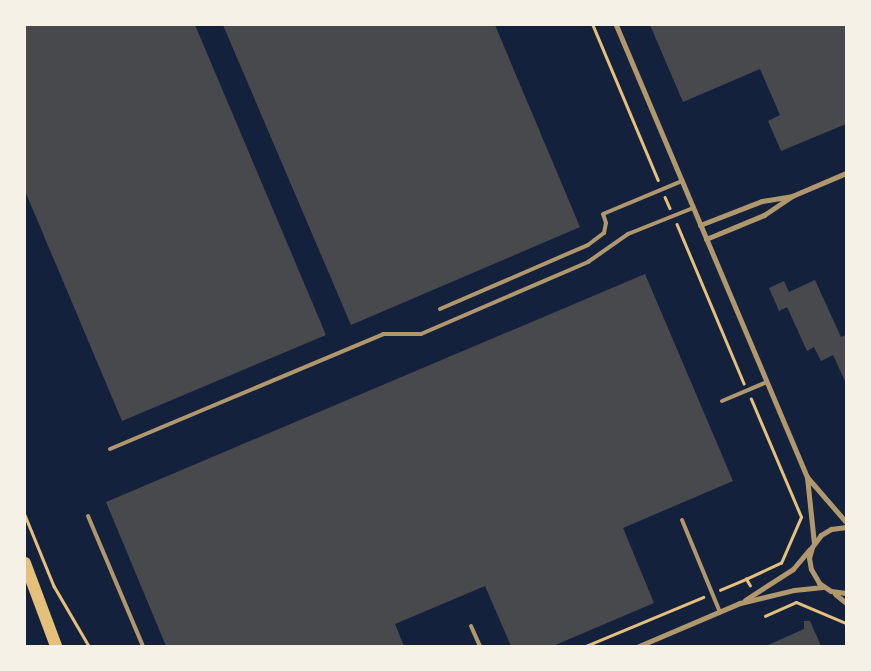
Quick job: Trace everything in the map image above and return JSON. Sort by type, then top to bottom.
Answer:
[{"type":"highway","points":[[25,563],[56,646]]},
{"type":"street","points":[[616,25],[807,477],[813,546],[811,569],[823,587],[846,603]]},
{"type":"street","points":[[706,240],[764,215],[792,196],[846,173]]},
{"type":"street","points":[[700,225],[762,201],[792,196]]},
{"type":"street","points":[[807,477],[846,522]]},
{"type":"street","points":[[639,646],[740,603],[793,569],[826,532],[846,527]]},
{"type":"street","points":[[740,603],[794,590],[823,587]]},
{"type":"street","points":[[831,591],[846,593]]},
{"type":"lane","points":[[440,309],[588,245],[604,232],[606,223],[603,214],[682,181]]},
{"type":"lane","points":[[110,449],[383,334],[422,334],[588,262],[628,234],[693,208]]},
{"type":"lane","points":[[722,400],[767,382]]},
{"type":"lane","points":[[88,516],[143,646]]},
{"type":"lane","points":[[682,520],[720,612]]},
{"type":"lane","points":[[472,626],[480,646]]},
{"type":"path","points":[[586,646],[781,563],[801,517],[593,25]]},
{"type":"path","points":[[25,515],[54,586],[89,646]]},
{"type":"path","points":[[746,579],[754,594]]},
{"type":"path","points":[[765,616],[796,602],[846,623]]},
{"type":"building","points":[[25,25],[195,25],[326,335],[122,421],[25,191]]},
{"type":"building","points":[[223,25],[495,25],[580,227],[351,325]]},
{"type":"building","points":[[650,25],[846,25],[846,124],[781,151],[768,121],[780,115],[760,69],[683,102]]},
{"type":"building","points":[[645,274],[733,481],[623,528],[654,603],[553,646],[511,646],[485,586],[395,624],[404,646],[166,646],[106,502]]},
{"type":"building","points":[[815,280],[841,337],[846,335],[846,383],[833,355],[821,361],[814,347],[807,351],[787,307],[779,311],[769,288],[784,281],[789,292]]},
{"type":"building","points":[[804,621],[810,621],[821,646],[766,646],[804,629]]}]
